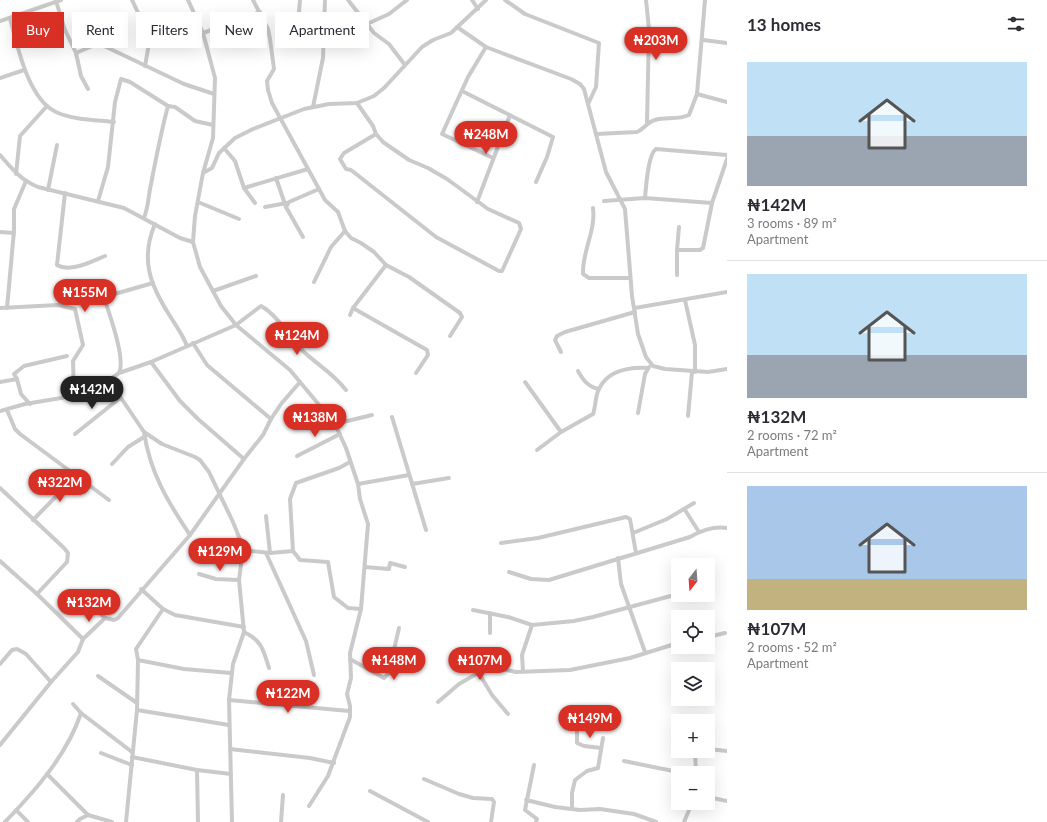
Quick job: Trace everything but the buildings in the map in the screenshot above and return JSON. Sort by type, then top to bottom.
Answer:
[{"type":"street","points":[[0,21],[58,0],[65,30],[76,53],[81,76],[88,88]]},
{"type":"street","points":[[132,0],[150,38],[145,66]]},
{"type":"street","points":[[188,0],[203,33],[215,78],[213,138],[203,173],[193,242],[200,267],[221,306],[236,325],[253,341],[273,355],[290,370],[335,424],[358,484],[360,499],[368,524],[361,609],[351,645],[351,678],[348,684],[347,694],[350,706],[350,717],[334,763],[310,806]]},
{"type":"street","points":[[253,0],[260,12]]},
{"type":"street","points":[[299,12],[300,0]]},
{"type":"street","points":[[313,107],[323,58],[325,0]]},
{"type":"street","points":[[348,0],[356,12]]},
{"type":"street","points":[[369,23],[389,14],[407,0]]},
{"type":"street","points":[[472,0],[478,9]]},
{"type":"street","points":[[203,173],[212,168],[219,153],[235,138],[313,107],[329,104],[357,104],[374,96],[422,47],[433,40],[451,33],[486,0]]},
{"type":"street","points":[[505,0],[525,14],[599,43],[596,87],[589,103]]},
{"type":"street","points":[[596,134],[637,132],[642,130],[647,123],[649,29],[646,0]]},
{"type":"street","points":[[647,123],[656,120],[684,118],[689,115],[697,94],[703,40],[705,0]]},
{"type":"street","points":[[10,18],[24,70],[47,106],[57,113],[84,119],[114,122]]},
{"type":"street","points":[[369,27],[374,33],[389,44],[405,65]]},
{"type":"street","points":[[457,27],[486,47],[580,84],[587,95],[596,134],[609,178],[621,200],[626,218],[630,278],[641,347],[646,358],[653,366]]},
{"type":"street","points":[[267,29],[274,69],[267,80],[268,90],[280,119],[287,129],[325,200],[338,212],[345,230],[351,238],[361,242],[386,264],[433,293],[462,315],[450,336]]},
{"type":"street","points":[[203,33],[210,30]]},
{"type":"street","points":[[703,40],[727,43]]},
{"type":"street","points":[[76,53],[97,44],[102,45],[190,86],[214,94]]},
{"type":"street","points":[[486,47],[478,58],[442,134],[493,158]]},
{"type":"street","points":[[0,78],[24,70]]},
{"type":"street","points":[[98,201],[108,167],[115,102],[121,79],[130,82],[168,106],[175,107],[195,120],[213,125]]},
{"type":"street","points":[[462,91],[553,137],[547,158],[536,182]]},
{"type":"street","points":[[697,94],[727,102]]},
{"type":"street","points":[[357,104],[373,126],[376,134],[409,160],[428,168],[447,179],[477,202],[521,226],[502,271],[436,237],[351,170],[346,169],[340,159],[344,153],[376,134]]},
{"type":"street","points":[[16,174],[20,136],[47,106]]},
{"type":"street","points":[[144,218],[150,204],[150,186],[156,161],[159,138],[168,106]]},
{"type":"street","points":[[477,202],[510,115]]},
{"type":"street","points":[[48,190],[56,145]]},
{"type":"street","points":[[224,148],[235,161],[244,188],[255,203]]},
{"type":"street","points":[[645,198],[651,158],[653,151],[656,149],[727,155]]},
{"type":"street","points":[[0,155],[16,174],[26,181],[48,190],[124,208],[180,238],[193,242]]},
{"type":"street","points":[[677,250],[700,250],[703,248],[712,203],[727,159]]},
{"type":"street","points":[[244,188],[308,169]]},
{"type":"street","points":[[276,178],[303,237]]},
{"type":"street","points":[[7,308],[14,233],[14,209],[26,181]]},
{"type":"street","points":[[265,207],[287,204],[319,189]]},
{"type":"street","points":[[65,193],[57,265],[62,267],[75,266],[106,256]]},
{"type":"street","points":[[604,201],[645,198],[712,203]]},
{"type":"street","points":[[198,202],[239,219]]},
{"type":"street","points":[[593,208],[594,222],[583,257],[583,274],[588,278],[630,278]]},
{"type":"street","points":[[155,224],[149,236],[147,251],[149,275],[160,300],[183,336],[187,346]]},
{"type":"street","points":[[677,275],[679,227]]},
{"type":"street","points":[[314,282],[330,247],[345,230]]},
{"type":"street","points":[[0,232],[14,233]]},
{"type":"street","points":[[350,315],[353,308],[386,264]]},
{"type":"street","points":[[213,291],[256,276]]},
{"type":"street","points":[[119,373],[121,369],[120,352],[113,321],[104,297],[153,283]]},
{"type":"street","points":[[561,352],[555,340],[557,336],[565,332],[635,310],[727,292]]},
{"type":"street","points":[[685,300],[695,345],[694,372],[688,416]]},
{"type":"street","points":[[0,308],[58,305],[75,309],[84,345],[73,361],[75,383],[74,394]]},
{"type":"street","points":[[0,411],[74,394],[109,380],[119,373],[151,362],[236,325],[261,306],[279,322],[302,350],[338,380],[346,390]]},
{"type":"street","points":[[353,308],[427,350],[428,355],[416,373]]},
{"type":"street","points":[[193,343],[207,365],[271,419]]},
{"type":"street","points":[[30,404],[21,394],[14,374],[24,366],[67,356]]},
{"type":"street","points":[[151,362],[180,401],[198,419],[244,459]]},
{"type":"street","points":[[537,450],[561,432],[593,414],[599,389],[608,378],[624,369],[648,368],[653,366],[694,372],[708,372],[727,369]]},
{"type":"street","points":[[638,413],[648,368]]},
{"type":"street","points":[[578,371],[587,384],[592,388],[599,389]]},
{"type":"street","points":[[0,382],[17,379]]},
{"type":"street","points":[[109,380],[144,435],[147,456],[157,479],[176,514],[190,535]]},
{"type":"street","points":[[78,592],[105,618],[114,620],[118,618],[141,589],[190,535],[263,435],[271,419],[300,382]]},
{"type":"street","points":[[525,382],[561,432]]},
{"type":"street","points":[[75,434],[120,398]]},
{"type":"street","points":[[6,410],[15,428],[20,434],[109,500]]},
{"type":"street","points":[[335,424],[372,415]]},
{"type":"street","points":[[392,417],[408,475],[421,508],[426,530]]},
{"type":"street","points":[[297,456],[340,434]]},
{"type":"street","points":[[112,464],[144,435]]},
{"type":"street","points":[[144,435],[200,460],[209,472],[233,522],[242,550],[239,580],[244,630],[231,673],[229,700],[232,822]]},
{"type":"street","points":[[350,462],[339,468],[296,484],[290,499],[293,551],[300,560],[328,562],[334,598],[348,608],[361,609]]},
{"type":"street","points":[[358,484],[408,475]]},
{"type":"street","points":[[33,520],[76,476]]},
{"type":"street","points":[[412,484],[449,478]]},
{"type":"street","points":[[0,488],[64,548],[68,557],[62,568],[37,594]]},
{"type":"street","points":[[633,533],[685,510],[694,503]]},
{"type":"street","points":[[685,510],[699,532]]},
{"type":"street","points":[[266,516],[268,553],[306,641],[314,675]]},
{"type":"street","points":[[501,543],[538,538],[622,517],[630,519],[636,553]]},
{"type":"street","points":[[509,572],[542,581],[690,537],[699,532],[714,528],[727,528]]},
{"type":"street","points":[[242,550],[268,553],[293,551]]},
{"type":"street","points":[[618,558],[621,584],[628,608],[645,652]]},
{"type":"street","points":[[0,561],[37,594],[83,639]]},
{"type":"street","points":[[365,567],[389,569],[390,564],[396,563],[405,567]]},
{"type":"street","points":[[199,574],[216,580],[239,580]]},
{"type":"street","points":[[141,589],[163,608],[175,615],[244,630],[260,643],[269,668]]},
{"type":"street","points":[[473,610],[508,617],[532,626],[574,621],[671,596]]},
{"type":"street","points":[[126,822],[137,710],[138,660],[136,649],[163,608]]},
{"type":"street","points":[[490,613],[490,633]]},
{"type":"street","points":[[0,745],[51,682],[78,652],[83,639],[105,618]]},
{"type":"street","points":[[523,672],[522,655],[532,626]]},
{"type":"street","points":[[350,659],[384,678],[391,671],[399,628]]},
{"type":"street","points":[[715,635],[725,633]]},
{"type":"street","points":[[438,702],[459,684],[478,673],[497,668],[516,672],[570,670],[630,658],[671,645]]},
{"type":"street","points":[[0,664],[12,650],[16,649],[26,654],[51,682]]},
{"type":"street","points":[[138,660],[184,669],[231,673]]},
{"type":"street","points":[[471,660],[492,695],[508,714]]},
{"type":"street","points":[[98,676],[137,703]]},
{"type":"street","points":[[229,700],[349,711]]},
{"type":"street","points":[[73,704],[81,714],[132,752]]},
{"type":"street","points":[[137,710],[229,725]]},
{"type":"street","points":[[5,822],[46,774],[71,740],[81,714]]},
{"type":"street","points":[[577,731],[578,743],[584,746],[602,748]]},
{"type":"street","points":[[572,809],[572,793],[575,780],[587,771],[598,768],[603,738]]},
{"type":"street","points":[[230,749],[310,758],[334,763]]},
{"type":"street","points":[[715,750],[727,751]]},
{"type":"street","points":[[101,753],[132,765]]},
{"type":"street","points":[[132,757],[198,770],[231,774]]},
{"type":"street","points":[[624,761],[671,771]]},
{"type":"street","points":[[534,765],[525,810],[537,819],[536,822]]},
{"type":"street","points":[[198,770],[198,822],[205,822]]},
{"type":"street","points":[[46,774],[88,816],[112,822]]},
{"type":"street","points":[[424,779],[458,794],[473,798],[492,799],[494,802],[491,822]]},
{"type":"street","points":[[370,792],[428,822]]},
{"type":"street","points":[[281,822],[283,795]]},
{"type":"street","points":[[715,798],[727,801]]},
{"type":"street","points":[[526,800],[554,807],[572,809],[600,809],[634,814],[656,822]]},
{"type":"street","points":[[16,810],[28,822]]},
{"type":"street","points":[[684,822],[689,810]]},
{"type":"street","points":[[77,822],[88,816]]}]
